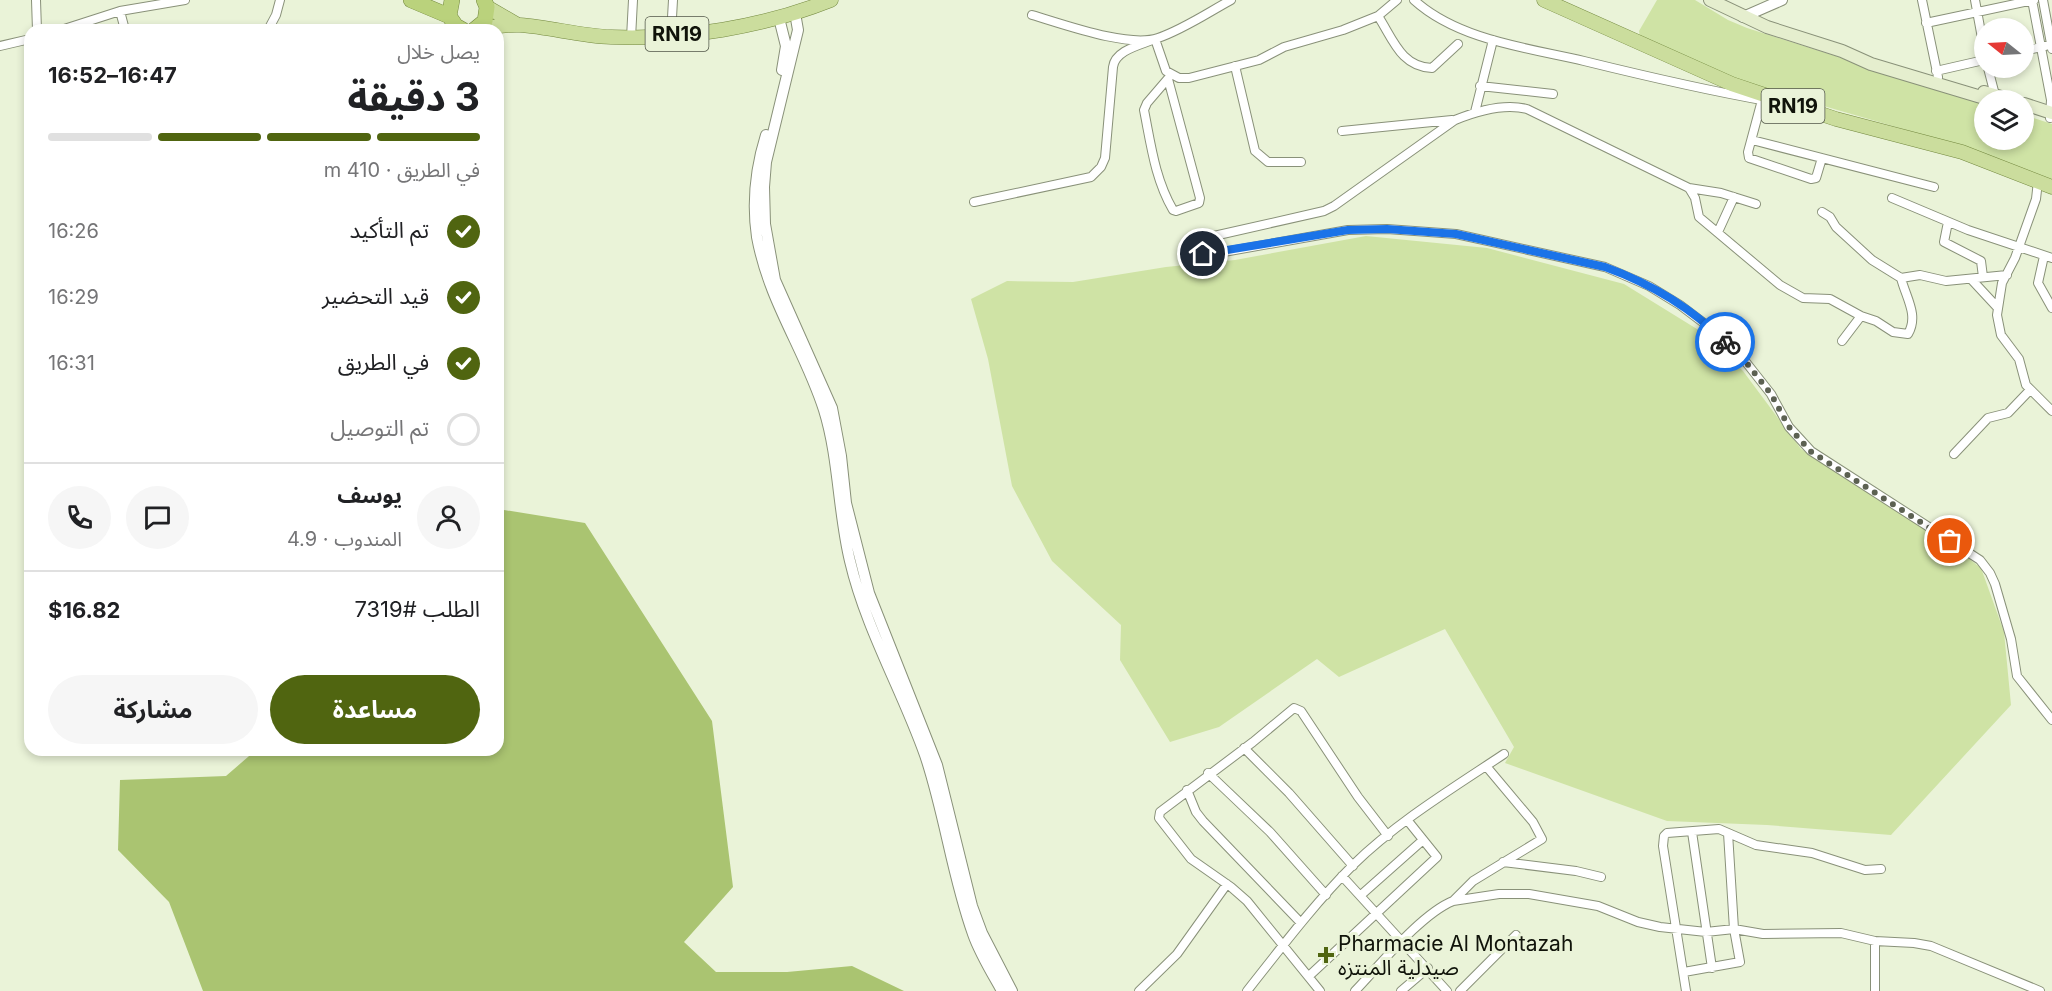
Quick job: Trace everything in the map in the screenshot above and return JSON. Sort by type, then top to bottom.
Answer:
[{"type":"highway","points":[[411,0],[449,16],[455,24]]},
{"type":"highway","points":[[449,16],[452,0]]},
{"type":"highway","name":"RN19","points":[[481,24],[485,21],[486,2]]},
{"type":"main road","name":"RN19","points":[[1544,0],[1732,84],[1791,105],[1962,152],[2052,187]]},
{"type":"main road","points":[[1710,0],[1767,27],[1859,57],[1871,64],[1974,93]]},
{"type":"main road","name":"RN19","points":[[486,2],[519,25]]},
{"type":"main road","name":"RN19","points":[[504,27],[519,25],[580,35],[631,38],[723,30],[779,18],[823,2]]},
{"type":"main road","points":[[1859,57],[1874,58],[1937,74],[1974,90]]},
{"type":"main road","points":[[2034,107],[2051,111]]},
{"type":"main road","points":[[2034,110],[2051,111]]},
{"type":"street","points":[[36,0],[37,24]]},
{"type":"street","points":[[80,24],[120,11],[185,0]]},
{"type":"street","points":[[271,24],[280,0]]},
{"type":"street","points":[[631,38],[633,0]]},
{"type":"street","points":[[671,34],[673,0]]},
{"type":"street","points":[[974,202],[1091,177],[1101,167],[1105,158],[1114,61],[1120,54],[1178,29],[1231,0]]},
{"type":"street","points":[[1169,77],[1189,78],[1259,60],[1284,47],[1325,37],[1378,16],[1397,0]]},
{"type":"street","points":[[1414,0],[1440,19],[1493,39],[1727,95],[1791,105]]},
{"type":"street","points":[[1743,17],[1782,0]]},
{"type":"street","points":[[1922,0],[1937,74],[1974,63]]},
{"type":"street","points":[[1975,0],[1978,18]]},
{"type":"street","points":[[1926,23],[2032,0],[2051,111]]},
{"type":"street","points":[[2034,49],[2052,47],[2043,0]]},
{"type":"street","points":[[120,11],[123,24]]},
{"type":"street","points":[[795,13],[798,30],[790,45],[759,158],[754,205],[761,258],[772,293],[815,385],[824,411],[844,534],[857,588],[925,757],[952,864],[974,937],[1002,991]]},
{"type":"street","points":[[1032,15],[1082,30],[1116,37],[1155,39]]},
{"type":"street","points":[[1378,16],[1409,63],[1420,68],[1432,68],[1458,44]]},
{"type":"street","points":[[779,18],[790,45],[766,162],[764,187],[765,225],[775,280],[832,408],[841,456],[846,502],[869,593],[937,765],[972,906],[982,933],[1012,991]]},
{"type":"street","points":[[1155,39],[1162,66],[1169,77],[1200,198],[1199,203],[1178,211],[1173,210],[1163,193],[1155,169],[1144,110],[1169,77]]},
{"type":"street","points":[[1475,112],[1493,39]]},
{"type":"street","points":[[0,46],[24,40]]},
{"type":"street","points":[[1235,66],[1255,151],[1268,162],[1301,162]]},
{"type":"street","points":[[1480,86],[1553,94]]},
{"type":"street","points":[[1762,100],[1748,152],[1749,158],[1811,179],[1816,178],[1822,158]]},
{"type":"street","points":[[1756,204],[1689,188],[1527,109],[1507,107],[1475,112],[1455,120],[1334,206],[1310,214],[1205,238],[1198,246],[1199,250],[1207,255],[1348,230],[1387,229],[1456,234],[1605,267],[1649,286],[1680,305],[1713,330],[1745,361],[1771,394],[1795,436],[1810,451],[1980,560],[1995,584],[2011,639],[2017,676],[2052,720]]},
{"type":"street","points":[[1342,131],[1455,120]]},
{"type":"street","points":[[1752,140],[1934,187]]},
{"type":"street","points":[[2038,181],[2036,200],[2002,283],[1997,307],[1999,329],[2019,359],[2030,390],[2052,411]]},
{"type":"street","points":[[1689,188],[1695,198],[1699,217],[1780,285],[1803,298],[1830,299],[1899,335],[1908,334],[1913,314],[1901,278],[1872,260],[1836,227],[1830,217],[1822,212]]},
{"type":"street","points":[[1718,232],[1734,197]]},
{"type":"street","points":[[1892,198],[1948,222],[2048,257],[2038,283],[2052,308]]},
{"type":"street","points":[[1948,222],[1944,242],[1981,261],[1983,277]]},
{"type":"street","points":[[1901,278],[1920,275],[1946,281],[2007,275]]},
{"type":"street","points":[[1971,279],[1997,307]]},
{"type":"street","points":[[1842,341],[1861,316]]},
{"type":"street","points":[[1954,454],[1988,418],[2008,413],[2030,390]]},
{"type":"street","points":[[1320,991],[1247,901],[1191,859],[1159,818],[1161,809],[1291,710],[1298,708],[1388,836]]},
{"type":"street","points":[[1244,748],[1289,792],[1353,866]]},
{"type":"street","points":[[1247,991],[1283,944],[1342,876],[1388,836],[1504,754]]},
{"type":"street","points":[[1354,991],[1434,911],[1453,901],[1473,881],[1502,862],[1538,843],[1542,836],[1486,766]]},
{"type":"street","points":[[1208,773],[1270,832],[1326,895]]},
{"type":"street","points":[[1187,790],[1196,812],[1203,821],[1301,923]]},
{"type":"street","points":[[1309,976],[1437,857],[1408,821]]},
{"type":"street","points":[[1686,991],[1663,840],[1668,833],[1719,829],[1756,845],[1812,854],[1865,870],[1881,869]]},
{"type":"street","points":[[1692,832],[1712,968]]},
{"type":"street","points":[[1684,972],[1740,962],[1734,930],[1728,833]]},
{"type":"street","points":[[1361,895],[1423,840]]},
{"type":"street","points":[[1502,862],[1576,871],[1602,877]]},
{"type":"street","points":[[1342,876],[1447,991]]},
{"type":"street","points":[[1138,991],[1177,954],[1227,884]]},
{"type":"street","points":[[1453,901],[1499,894],[1529,894],[1598,906],[1649,925],[1706,932],[1734,930],[1763,934],[1841,933],[1875,941],[1914,943],[1931,946],[2040,991]]},
{"type":"street","points":[[1460,991],[1516,935]]},
{"type":"street","points":[[1875,941],[1875,991]]},
{"type":"street","points":[[1401,991],[1428,968]]},
{"type":"green space","points":[[1657,0],[1695,0],[1728,20],[1747,28],[1974,100],[1974,150],[1741,82],[1640,38],[1639,31]]},
{"type":"green space","points":[[2034,118],[2052,124],[2052,180],[1975,150],[2034,150]]},
{"type":"green space","points":[[1366,236],[1487,248],[1624,284],[1705,334],[1743,371],[1801,449],[1925,525],[1981,568],[2004,632],[2011,705],[1891,835],[1767,825],[1667,821],[1505,763],[1514,747],[1445,629],[1339,677],[1317,659],[1219,727],[1170,742],[1120,660],[1121,625],[1052,561],[1012,486],[988,359],[971,299],[1007,281],[1073,282],[1166,267],[1235,260]]},
{"type":"green space","points":[[504,510],[585,523],[712,721],[733,887],[684,942],[716,972],[787,972],[852,966],[904,991],[203,991],[169,902],[118,850],[120,780],[226,776],[249,756],[504,756]]},
{"type":"way so far","points":[[1725,342],[1745,361],[1771,394],[1795,436],[1810,451],[1950,541]]},
{"type":"place","name":"Pharmacie Al Montazah صيدلية المنتزه","points":[[1326,955]]},
{"type":"route","points":[[1203,254],[1348,230],[1387,229],[1456,234],[1605,267],[1623,274],[1649,286],[1680,305],[1725,342]]}]
